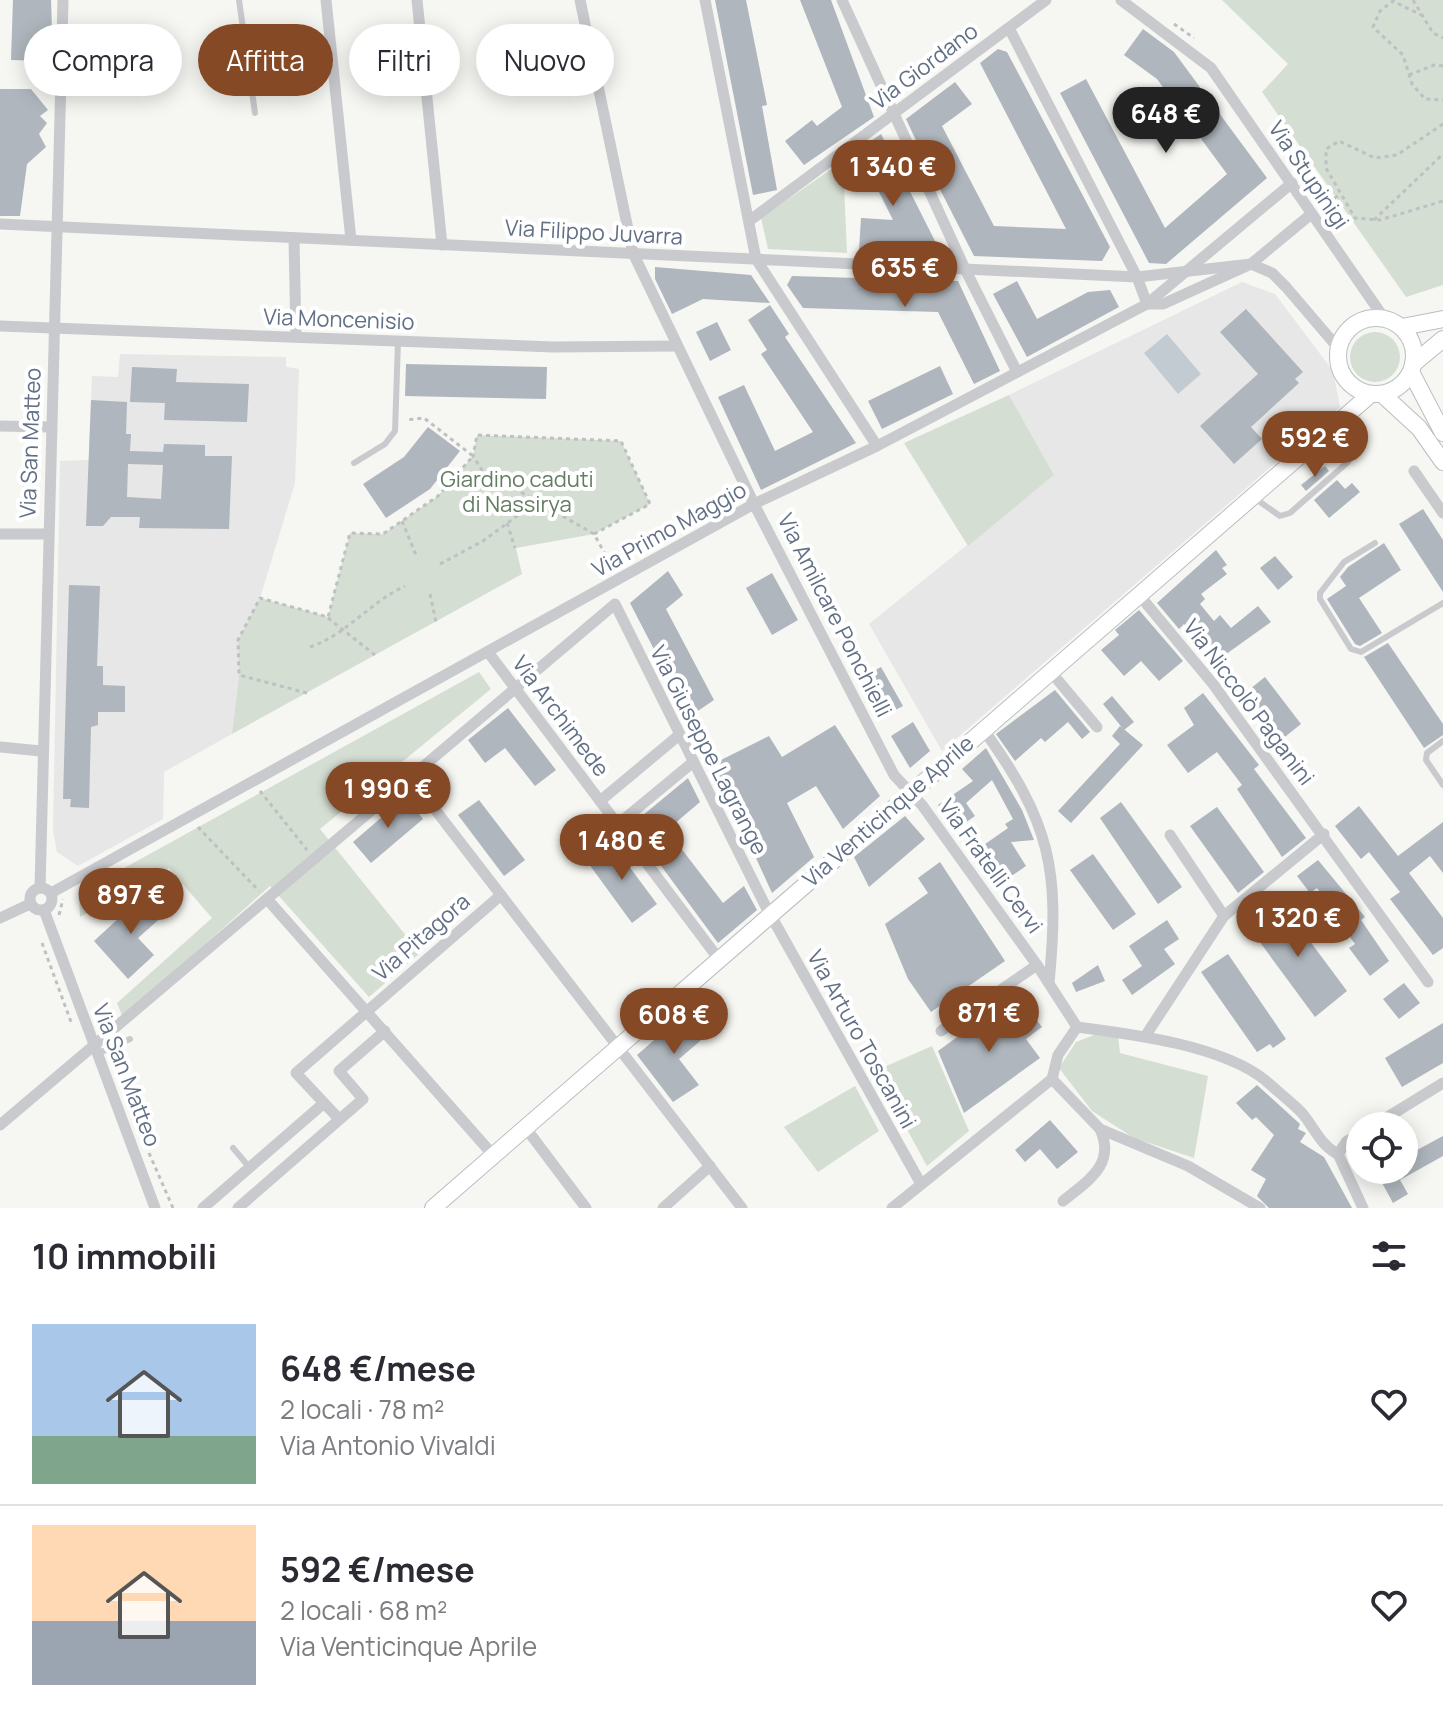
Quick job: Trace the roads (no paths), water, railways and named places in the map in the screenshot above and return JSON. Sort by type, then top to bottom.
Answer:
[{"type":"street","name":"Via San Matteo","points":[[46,891],[41,751],[63,0]]},
{"type":"street","points":[[326,0],[351,240]]},
{"type":"street","points":[[417,0],[442,245]]},
{"type":"street","name":"Via Amilcare Ponchielli","points":[[580,0],[633,253],[754,504],[894,775],[909,794]]},
{"type":"street","points":[[705,0],[756,259],[877,446]]},
{"type":"street","points":[[856,0],[843,4],[965,269],[1017,372]]},
{"type":"street","name":"Via Giordano","points":[[749,221],[1046,0]]},
{"type":"street","name":"Via Stupinigi","points":[[1121,0],[1211,68],[1384,318]]},
{"type":"street","points":[[1009,28],[1137,277],[1147,304]]},
{"type":"street","name":"Via Filippo Juvarra","points":[[1147,304],[1292,183]]},
{"type":"street","name":"Via Primo Maggio","points":[[46,891],[188,818],[754,504],[877,446],[1147,304],[1163,304],[1251,264],[1310,215]]},
{"type":"street","name":"Via Filippo Juvarra","points":[[0,224],[1137,277],[1185,274],[1251,264]]},
{"type":"street","points":[[294,238],[296,337]]},
{"type":"street","points":[[1251,264],[1272,273],[1339,349]]},
{"type":"street","points":[[1443,433],[1412,368],[1412,342],[1402,327],[1384,318],[1364,319],[1347,331],[1339,349],[1339,366],[1348,381],[1376,394],[1419,428],[1443,462]]},
{"type":"street","points":[[1402,327],[1443,319]]},
{"type":"street","name":"Via Moncenisio","points":[[0,326],[577,347],[677,346]]},
{"type":"street","points":[[1376,394],[1399,386],[1412,368],[1443,339]]},
{"type":"street","points":[[1341,419],[1348,381]]},
{"type":"street","name":"Via Venticinque Aprile","points":[[433,1208],[1341,419],[1376,394]]},
{"type":"street","points":[[0,426],[50,427]]},
{"type":"street","points":[[1414,471],[1443,513]]},
{"type":"street","points":[[0,534],[47,534]]},
{"type":"street","name":"Via Niccolò Paganini","points":[[1140,596],[1213,684],[1428,982]]},
{"type":"street","name":"Via Giuseppe Lagrange","points":[[514,687],[615,604],[678,736],[770,914]]},
{"type":"street","name":"Via Archimede","points":[[488,652],[718,958]]},
{"type":"street","points":[[1051,672],[1097,727]]},
{"type":"street","points":[[0,1125],[96,1049],[514,687]]},
{"type":"street","points":[[983,729],[1041,827],[1051,861],[1054,899],[1049,983]]},
{"type":"street","points":[[600,801],[678,736]]},
{"type":"street","points":[[0,747],[41,751]]},
{"type":"street","points":[[617,825],[692,763]]},
{"type":"street","name":"Via Pitagora","points":[[410,777],[742,1208]]},
{"type":"street","name":"Via Fratelli Cervi","points":[[909,794],[922,805],[1037,965],[1077,1027]]},
{"type":"street","points":[[1146,1035],[1224,916],[1324,834]]},
{"type":"street","points":[[1170,835],[1224,916]]},
{"type":"street","points":[[46,891],[53,901],[44,910],[36,910],[30,904],[31,894],[46,891]]},
{"type":"street","name":"Via Pitagora","points":[[324,1103],[296,1073],[501,895]]},
{"type":"street","points":[[267,899],[493,1155]]},
{"type":"street","points":[[0,918],[30,904]]},
{"type":"street","name":"Via San Matteo","points":[[44,910],[155,1208]]},
{"type":"street","name":"Via Arturo Toscanini","points":[[770,914],[921,1184]]},
{"type":"street","name":"Via Fratelli Cervi","points":[[941,1031],[1037,965]]},
{"type":"street","points":[[892,1208],[1052,1079],[1058,1055],[1077,1027],[1146,1035],[1229,1060],[1262,1078],[1302,1114],[1329,1150],[1338,1154],[1363,1208]]},
{"type":"street","points":[[238,1208],[363,1099],[339,1071],[385,1031]]},
{"type":"street","points":[[1052,1079],[1100,1129],[1106,1144],[1105,1160],[1097,1173],[1063,1201]]},
{"type":"street","points":[[1396,1112],[1443,1083]]},
{"type":"street","points":[[203,1208],[324,1103],[339,1119]]},
{"type":"street","points":[[525,1127],[586,1208]]},
{"type":"street","points":[[1100,1129],[1188,1166],[1260,1208]]},
{"type":"street","points":[[1338,1154],[1346,1142]]},
{"type":"street","points":[[663,1208],[710,1166]]},
{"type":"lane","points":[[239,0],[255,113]]},
{"type":"lane","points":[[354,463],[385,444],[395,431],[398,341]]},
{"type":"lane","points":[[1253,497],[1280,516],[1290,513],[1348,462],[1353,449],[1341,419]]},
{"type":"lane","points":[[1375,543],[1344,562],[1320,593],[1320,599],[1351,649],[1361,652],[1443,603]]},
{"type":"lane","points":[[1443,741],[1427,753],[1426,760],[1443,785]]},
{"type":"lane","points":[[96,1049],[130,1039]]},
{"type":"lane","points":[[233,1148],[250,1168]]},
{"type":"park label","name":"Giardino caduti di Nassirya","points":[[517,492]]}]
